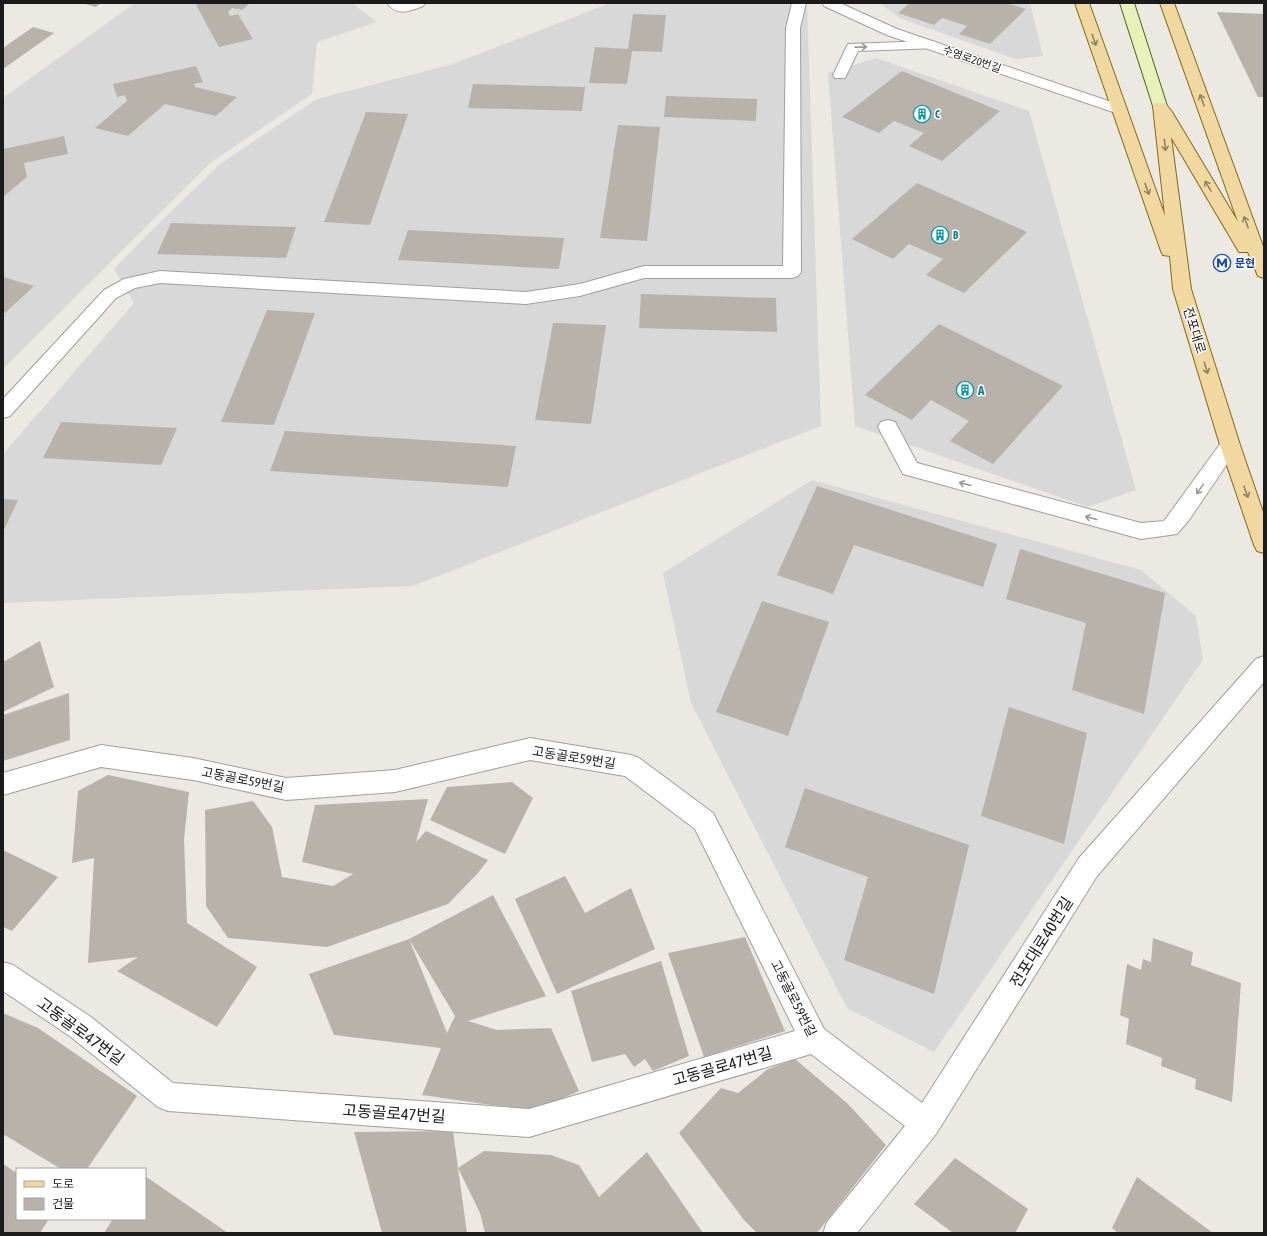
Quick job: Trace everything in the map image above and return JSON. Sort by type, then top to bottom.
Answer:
[{"type":"main road","points":[[1082,3],[1182,289]]},
{"type":"main road","name":"전포대로","points":[[1127,3],[1160,106],[1182,289],[1230,445],[1264,545]]},
{"type":"main road","points":[[1167,3],[1264,272]]},
{"type":"main road","name":"전포대로","points":[[1160,106],[1264,279]]},
{"type":"street","points":[[394,3],[403,9],[418,3]]},
{"type":"street","points":[[3,411],[110,294],[130,283],[160,276],[526,298],[580,290],[644,272],[792,272],[793,28],[799,3]]},
{"type":"street","name":"수영로20번길","points":[[829,3],[892,32],[1118,109]]},
{"type":"street","points":[[840,75],[853,47],[931,45]]},
{"type":"street","points":[[888,427],[910,469],[1141,531],[1170,528],[1182,514],[1230,445]]},
{"type":"street","name":"전포대로40번길","points":[[838,1233],[926,1124],[1088,867],[1264,666]]},
{"type":"street","name":"고동골로59번길","points":[[3,784],[101,756],[193,769],[286,789],[395,781],[530,749],[631,766],[704,821],[814,1039],[926,1124]]},
{"type":"street","name":"고동골로47번길","points":[[3,975],[81,1027],[168,1097],[529,1123],[814,1039]]},
{"type":"shaded area","points":[[135,3],[352,3],[377,22],[317,42],[312,94],[210,163],[3,369],[3,98]]},
{"type":"shaded area","points":[[610,3],[807,3],[821,426],[413,586],[3,603],[3,454],[134,303],[114,269],[146,236],[220,164],[317,99],[453,64]]},
{"type":"shaded area","points":[[880,3],[1030,3],[1043,56],[1016,59],[899,18]]},
{"type":"shaded area","points":[[876,58],[1029,111],[1136,490],[1088,507],[855,426],[828,73]]},
{"type":"shaded area","points":[[812,480],[1141,570],[1196,616],[1203,660],[934,1052],[847,1008],[691,703],[663,573]]},
{"type":"building","points":[[81,3],[101,3],[96,7]]},
{"type":"building","points":[[198,3],[250,3],[242,10],[232,8],[228,12],[230,16],[238,14],[253,39],[219,47],[196,5]]},
{"type":"building","points":[[910,3],[1006,3],[1026,9],[990,44],[959,34],[967,26],[942,18],[934,25],[898,13]]},
{"type":"building","points":[[1217,12],[1264,14],[1264,97],[1258,97]]},
{"type":"building","points":[[633,14],[666,15],[662,52],[632,51],[627,84],[589,83],[595,47],[628,49]]},
{"type":"building","points":[[33,27],[54,33],[3,69],[3,48]]},
{"type":"building","points":[[196,66],[203,82],[194,84],[195,87],[237,97],[216,116],[165,104],[128,136],[95,128],[127,101],[125,95],[117,97],[113,84]]},
{"type":"building","name":"C","points":[[902,71],[1000,111],[942,161],[909,146],[924,133],[894,121],[879,133],[842,117]]},
{"type":"building","points":[[473,84],[585,87],[582,111],[468,108]]},
{"type":"building","points":[[666,96],[757,99],[756,121],[664,117]]},
{"type":"building","points":[[366,112],[408,114],[370,225],[324,222]]},
{"type":"building","points":[[618,125],[660,127],[647,241],[600,238]]},
{"type":"building","points":[[64,136],[68,154],[24,163],[27,177],[3,197],[3,149]]},
{"type":"building","name":"B","points":[[917,183],[1027,232],[964,293],[926,275],[943,259],[909,244],[893,259],[852,239]]},
{"type":"building","points":[[171,223],[296,227],[286,258],[157,254]]},
{"type":"building","points":[[408,230],[564,238],[559,269],[398,260]]},
{"type":"building","points":[[3,277],[34,286],[5,313],[3,312]]},
{"type":"building","points":[[641,294],[776,298],[777,332],[639,328]]},
{"type":"building","points":[[267,310],[315,313],[274,425],[221,422]]},
{"type":"building","points":[[553,323],[606,325],[591,424],[535,420]]},
{"type":"building","name":"A","points":[[939,324],[1063,386],[993,464],[950,441],[969,421],[931,400],[912,420],[865,395]]},
{"type":"building","points":[[61,422],[177,428],[161,465],[43,458]]},
{"type":"building","points":[[285,431],[516,446],[508,487],[270,471]]},
{"type":"building","points":[[817,486],[997,544],[983,587],[854,545],[833,594],[777,575]]},
{"type":"building","points":[[3,499],[18,500],[3,532]]},
{"type":"building","points":[[1020,549],[1165,593],[1144,714],[1072,690],[1086,623],[1006,599]]},
{"type":"building","points":[[762,601],[829,622],[788,736],[716,712]]},
{"type":"building","points":[[40,641],[54,687],[3,712],[3,662]]},
{"type":"building","points":[[69,693],[70,740],[3,761],[3,715]]},
{"type":"building","points":[[1009,707],[1087,733],[1064,844],[981,816]]},
{"type":"building","points":[[108,775],[189,792],[184,839],[187,923],[257,967],[217,1027],[117,971],[138,957],[88,963],[94,858],[72,863],[78,791]]},
{"type":"building","points":[[512,782],[533,798],[505,854],[430,820],[447,787]]},
{"type":"building","points":[[805,788],[969,845],[934,994],[844,960],[868,877],[785,847]]},
{"type":"building","points":[[428,799],[416,842],[426,831],[488,860],[478,873],[448,904],[327,947],[228,938],[206,906],[205,810],[253,801],[272,827],[282,877],[333,886],[353,874],[302,862],[315,805]]},
{"type":"building","points":[[3,850],[58,877],[12,931],[3,927]]},
{"type":"building","points":[[565,876],[585,913],[631,888],[655,949],[557,994],[515,899]]},
{"type":"building","points":[[493,895],[546,996],[468,1021],[497,1030],[551,1028],[579,1091],[537,1110],[422,1095],[441,1048],[334,1035],[309,974],[409,939]],"holes":[[[409,939],[455,1016],[447,1033]]]},
{"type":"building","points":[[745,937],[785,1031],[704,1057],[668,953]]},
{"type":"building","points":[[1153,938],[1193,952],[1191,965],[1241,983],[1232,1102],[1195,1089],[1196,1079],[1161,1066],[1162,1058],[1126,1044],[1129,1019],[1120,1015],[1127,964],[1141,970],[1143,959],[1151,962]]},
{"type":"building","points":[[661,961],[689,1056],[653,1071],[645,1059],[634,1067],[625,1054],[592,1062],[571,991]]},
{"type":"building","points":[[3,1013],[38,1028],[137,1096],[88,1168],[59,1168],[3,1134]]},
{"type":"building","points":[[795,1059],[847,1103],[886,1145],[817,1233],[757,1233],[744,1220],[679,1133],[721,1088],[738,1093],[768,1069]]},
{"type":"building","points":[[453,1131],[467,1233],[382,1233],[354,1132]]},
{"type":"building","points":[[484,1151],[551,1155],[579,1165],[599,1197],[647,1152],[703,1233],[485,1233],[480,1213],[458,1168]]},
{"type":"building","points":[[955,1158],[1028,1209],[1015,1233],[953,1233],[914,1204]]},
{"type":"building","points":[[3,1164],[16,1172],[16,1220],[48,1220],[40,1233],[3,1233]]},
{"type":"building","points":[[146,1177],[228,1233],[104,1233],[112,1220],[146,1220]]},
{"type":"building","points":[[1137,1177],[1213,1233],[1118,1233],[1112,1228]]},
{"type":"place","name":"C","points":[[922,114]]},
{"type":"place","name":"B","points":[[940,235]]},
{"type":"place","name":"문현","points":[[1222,263]]},
{"type":"place","name":"A","points":[[965,390]]}]
